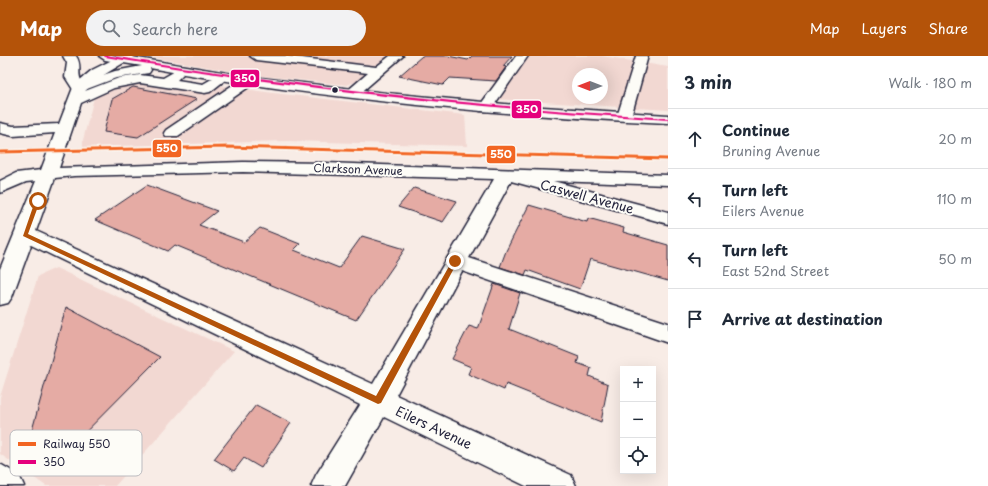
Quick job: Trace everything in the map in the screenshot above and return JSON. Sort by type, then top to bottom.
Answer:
[{"type":"street","points":[[69,56],[73,60],[74,65],[72,76],[77,94]]},
{"type":"street","points":[[105,56],[126,58],[183,70],[248,81],[485,108],[668,119]]},
{"type":"street","points":[[256,56],[379,71]]},
{"type":"street","points":[[353,92],[397,56]]},
{"type":"street","points":[[485,108],[522,56]]},
{"type":"street","points":[[624,117],[642,56]]},
{"type":"street","points":[[0,297],[48,174],[77,94],[97,73],[126,58]]},
{"type":"street","points":[[77,94],[118,73],[183,70]]},
{"type":"street","points":[[166,82],[183,70]]},
{"type":"street","points":[[205,89],[222,76]]},
{"type":"street","points":[[77,94],[126,80],[150,79],[205,89],[226,97]]},
{"type":"street","points":[[172,133],[248,81]]},
{"type":"street","points":[[0,128],[13,130],[65,128]]},
{"type":"street","name":"Clarkson Avenue","points":[[0,188],[22,177],[74,171],[251,167],[668,180]]},
{"type":"street","points":[[327,486],[378,401],[455,261],[506,174]]},
{"type":"street","name":"Caswell Avenue","points":[[506,174],[668,218]]},
{"type":"street","name":"Eilers Avenue","points":[[25,234],[560,486]]},
{"type":"street","points":[[455,261],[668,333]]},
{"type":"street","points":[[0,480],[8,486]]},
{"type":"shaded area","points":[[145,56],[388,56],[357,81],[347,85],[252,75]]},
{"type":"shaded area","points":[[528,56],[602,56],[668,67],[668,110],[574,104],[608,104],[608,68],[572,68],[572,104],[495,99]]},
{"type":"shaded area","points":[[145,75],[273,93],[465,115],[467,146],[287,141],[83,147],[83,140],[96,90],[108,79]]},
{"type":"shaded area","points":[[56,268],[234,351],[142,455],[142,430],[10,430],[10,461],[0,454],[0,397],[38,276]]},
{"type":"shaded area","points":[[32,476],[124,476],[115,486],[46,486]]},
{"type":"building","points":[[422,56],[448,56],[468,60],[472,56],[512,56],[503,66],[506,67],[496,81],[450,78],[443,85],[399,76]]},
{"type":"building","points":[[133,87],[197,99],[138,137],[104,132],[112,99]]},
{"type":"building","points":[[147,185],[217,211],[199,225],[244,242],[260,228],[300,244],[294,250],[339,268],[362,236],[405,249],[356,320],[175,245],[168,251],[95,220]]},
{"type":"building","points":[[414,188],[457,201],[443,222],[398,207]]},
{"type":"building","points":[[529,205],[587,222],[588,218],[624,228],[623,232],[668,245],[668,281],[590,259],[580,289],[527,270],[525,275],[500,267],[506,251]]},
{"type":"building","points":[[494,284],[520,293],[509,329],[579,357],[577,363],[591,368],[589,376],[608,384],[601,422],[506,384],[504,390],[468,374],[471,367],[452,359],[469,326],[478,329]]},
{"type":"building","points":[[66,307],[160,357],[88,430],[32,430]]},
{"type":"building","points":[[256,405],[291,423],[261,468],[244,458],[234,471],[214,459]]},
{"type":"rail line","name":"550","points":[[0,152],[227,147],[668,159]]},
{"type":"transit line","name":"350","points":[[105,56],[175,68],[315,88],[386,96],[527,110],[668,119]]},
{"type":"route","points":[[38,201],[25,234],[378,401],[455,261]]}]
